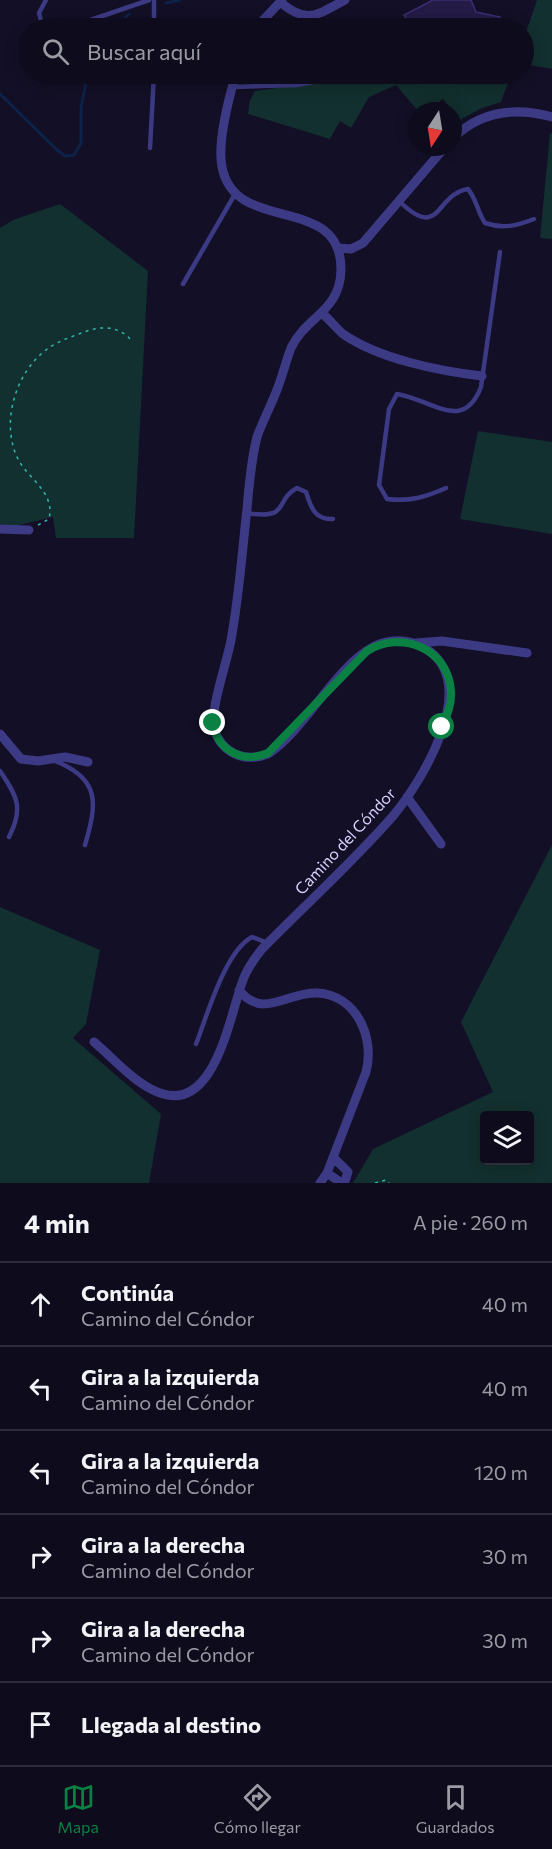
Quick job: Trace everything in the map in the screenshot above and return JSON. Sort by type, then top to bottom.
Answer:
[{"type":"street","points":[[265,18],[281,1],[295,14],[305,16],[317,14],[345,0]]},
{"type":"street","points":[[233,84],[220,158],[226,180],[235,194],[255,208],[296,216],[313,224],[333,240],[341,266],[339,284],[333,300],[323,314],[304,329],[292,348],[257,438],[231,641],[213,723],[216,735],[227,750],[247,758],[268,753],[367,651],[389,641],[414,643],[442,641],[527,653]]},
{"type":"street","points":[[462,132],[477,121],[498,113],[519,111],[552,117]]},
{"type":"street","points":[[337,248],[351,249],[363,243],[437,156]]},
{"type":"street","points":[[323,314],[343,334],[385,353],[425,366],[482,376]]},
{"type":"street","points":[[0,528],[28,530]]},
{"type":"street","name":"Camino del Cóndor","points":[[94,1042],[152,1090],[175,1095],[190,1090],[203,1081],[212,1068],[239,990],[251,963],[364,847],[407,797],[435,745],[451,700],[450,683],[444,667],[427,649],[414,643]]},
{"type":"street","points":[[0,734],[21,759],[65,757],[88,762]]},
{"type":"street","points":[[407,797],[441,844]]},
{"type":"street","points":[[239,990],[249,1000],[263,1004],[299,994],[323,994],[344,1003],[361,1022],[369,1047],[368,1064],[327,1173],[320,1183]]},
{"type":"street","points":[[327,1173],[340,1182],[345,1181],[348,1172],[333,1157]]},
{"type":"lane","points":[[40,18],[39,13],[46,0]]},
{"type":"lane","points":[[96,18],[149,0]]},
{"type":"lane","points":[[154,0],[154,18]]},
{"type":"lane","points":[[150,148],[153,84]]},
{"type":"lane","points":[[232,87],[302,84]]},
{"type":"lane","points":[[399,201],[410,212],[423,217],[435,216],[443,209],[449,196],[458,190],[468,189],[477,199],[479,214],[484,224],[498,228],[514,226],[534,219]]},
{"type":"lane","points":[[183,284],[235,194]]},
{"type":"lane","points":[[446,488],[423,499],[401,501],[387,499],[379,485],[389,409],[397,394],[414,397],[456,413],[469,409],[477,399],[500,252]]},
{"type":"lane","points":[[246,513],[265,516],[276,512],[297,488],[306,492],[316,514],[333,519]]},
{"type":"lane","points":[[50,759],[76,771],[91,786],[95,813],[85,845]]},
{"type":"lane","points":[[0,771],[12,788],[19,807],[16,822],[9,837]]},
{"type":"lane","points":[[196,1044],[228,963],[244,941],[252,937],[268,943]]},
{"type":"path","points":[[28,530],[49,519],[51,512],[43,489],[18,461],[10,440],[9,416],[16,390],[45,350],[75,335],[98,328],[111,327],[126,334],[133,342]]},
{"type":"path","points":[[375,1183],[386,1180],[388,1183]]},
{"type":"green space","points":[[537,0],[552,0],[552,69],[534,66],[534,18],[531,18]]},
{"type":"green space","points":[[307,84],[507,84],[501,102],[482,108],[462,119],[462,102],[445,102],[443,99],[439,102],[410,102],[396,85],[369,97],[351,128],[340,121],[330,139],[248,114],[250,100],[255,91]]},
{"type":"green space","points":[[550,133],[552,134],[552,239],[540,238]]},
{"type":"green space","points":[[60,204],[148,271],[134,538],[56,538],[53,517],[15,526],[0,524],[0,228],[13,220]]},
{"type":"green space","points":[[478,431],[552,442],[552,534],[460,519]]},
{"type":"green space","points":[[552,845],[552,1183],[353,1183],[373,1149],[493,1092],[461,1022]]},
{"type":"green space","points":[[0,907],[100,950],[86,1024],[73,1038],[161,1114],[149,1183],[0,1183]]},
{"type":"building","points":[[433,0],[471,0],[476,12],[500,17],[406,18],[404,15]]},
{"type":"waterway","points":[[166,3],[180,0]]},
{"type":"waterway","points":[[125,18],[129,14]]},
{"type":"waterway","points":[[0,94],[56,149],[65,156],[74,155],[81,143],[81,107],[86,84]]},
{"type":"route","points":[[213,723],[219,741],[227,750],[247,758],[261,756],[274,750],[367,651],[381,643],[406,641],[427,649],[444,667],[450,683],[451,700],[442,727]]}]
